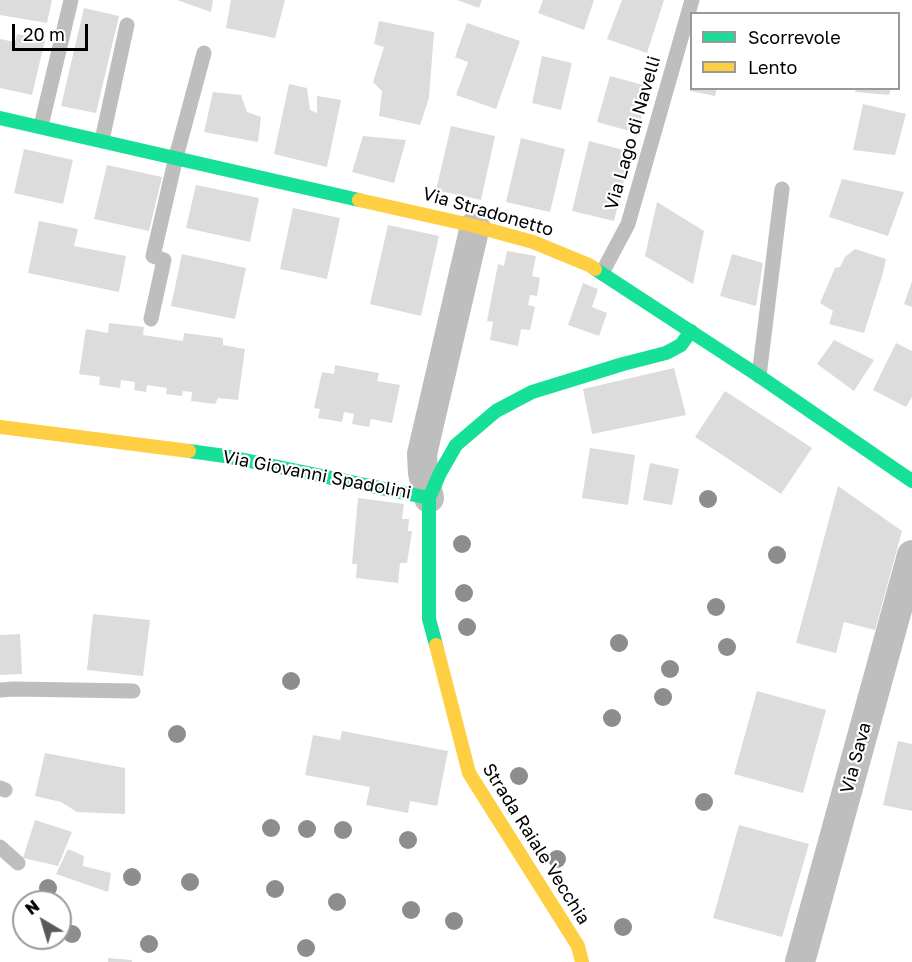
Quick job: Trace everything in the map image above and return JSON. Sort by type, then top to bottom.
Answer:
[{"type":"street","name":"Via Stradonetto","points":[[0,118],[475,226],[533,242],[589,265],[602,273],[759,376],[912,481]]},
{"type":"street","name":"Via Giovanni Spadolini","points":[[0,427],[225,456],[429,498],[423,473],[422,454],[475,226]]},
{"type":"street","name":"Strada Raiale Vecchia","points":[[582,962],[578,946],[468,773],[429,619],[429,498],[440,472],[456,445],[496,411],[532,392],[666,353],[681,345],[691,331]]},
{"type":"street","points":[[431,412],[471,433]]},
{"type":"street","name":"Via Sava","points":[[800,962],[912,555]]},
{"type":"lane","points":[[41,126],[71,0]]},
{"type":"lane","name":"Via Lago di Navelli","points":[[602,273],[628,224],[692,0]]},
{"type":"lane","points":[[102,140],[127,26]]},
{"type":"lane","points":[[151,319],[164,260],[153,256],[176,157],[204,53]]},
{"type":"lane","points":[[759,376],[782,189]]},
{"type":"lane","points":[[0,690],[133,691]]},
{"type":"lane","points":[[0,847],[18,863]]},
{"type":"building","points":[[0,0],[52,0],[47,23],[0,15]]},
{"type":"building","points":[[177,0],[213,0],[211,12]]},
{"type":"building","points":[[231,0],[285,0],[275,38],[226,28]]},
{"type":"building","points":[[457,0],[482,0],[479,8]]},
{"type":"building","points":[[543,0],[594,0],[584,30],[538,13]]},
{"type":"building","points":[[622,0],[664,0],[647,53],[607,39]]},
{"type":"building","points":[[84,8],[119,16],[96,113],[61,106]]},
{"type":"building","points":[[379,21],[434,32],[429,98],[420,125],[379,116],[382,91],[373,82],[384,47],[374,44]]},
{"type":"building","points":[[467,23],[520,41],[496,109],[456,95],[468,62],[455,57]]},
{"type":"building","points":[[17,34],[45,40],[32,95],[0,88],[0,39],[15,42]]},
{"type":"building","points":[[542,56],[572,63],[561,110],[532,103]]},
{"type":"building","points":[[610,76],[650,87],[637,133],[597,122]]},
{"type":"building","points":[[289,84],[307,88],[310,110],[317,113],[317,96],[341,100],[327,167],[274,154]]},
{"type":"building","points":[[690,90],[716,90],[715,96]]},
{"type":"building","points":[[856,90],[890,90],[889,95],[855,92]]},
{"type":"building","points":[[213,92],[241,95],[247,112],[261,117],[258,142],[204,132]]},
{"type":"building","points":[[863,104],[906,114],[895,155],[853,150]]},
{"type":"building","points":[[451,126],[495,136],[481,200],[436,190]]},
{"type":"building","points":[[363,136],[406,140],[394,183],[352,172]]},
{"type":"building","points":[[521,138],[565,149],[550,212],[506,202]]},
{"type":"building","points":[[589,141],[631,152],[614,221],[572,211]]},
{"type":"building","points":[[24,149],[73,160],[63,204],[14,193]]},
{"type":"building","points":[[107,165],[162,177],[149,231],[94,219]]},
{"type":"building","points":[[842,179],[904,192],[888,236],[829,217]]},
{"type":"building","points":[[196,185],[259,198],[250,242],[186,228]]},
{"type":"building","points":[[657,202],[704,231],[693,284],[645,256]]},
{"type":"building","points":[[293,208],[340,218],[327,279],[280,269]]},
{"type":"building","points":[[39,221],[78,229],[74,246],[126,256],[119,292],[28,273]]},
{"type":"building","points":[[388,225],[439,236],[421,316],[370,304]]},
{"type":"building","points":[[855,249],[886,259],[864,333],[829,324],[833,311],[820,303],[835,268],[840,267],[845,257]]},
{"type":"building","points":[[507,251],[536,256],[532,276],[540,278],[537,296],[530,295],[528,305],[535,307],[530,330],[521,329],[518,346],[490,340],[493,322],[487,321],[498,264],[504,266]]},
{"type":"building","points":[[182,254],[246,268],[235,319],[171,306]]},
{"type":"building","points":[[732,254],[763,263],[756,306],[720,296]]},
{"type":"building","points":[[912,281],[912,307],[904,304]]},
{"type":"building","points":[[583,283],[598,289],[592,307],[607,313],[599,336],[568,325]]},
{"type":"building","points":[[109,323],[144,327],[143,335],[183,341],[184,333],[223,338],[223,345],[245,349],[238,400],[218,398],[215,404],[191,401],[192,392],[183,391],[182,396],[166,394],[167,388],[147,385],[146,392],[134,390],[135,382],[121,380],[120,388],[99,385],[100,377],[79,374],[86,329],[108,333]]},
{"type":"building","points":[[834,340],[874,360],[854,391],[817,364]]},
{"type":"building","points":[[896,343],[912,351],[912,397],[906,407],[873,390]]},
{"type":"building","points":[[335,365],[379,373],[377,381],[400,385],[392,423],[371,419],[369,427],[352,424],[354,414],[344,412],[342,422],[318,418],[320,409],[314,408],[322,372],[334,374]]},
{"type":"building","points":[[674,368],[686,415],[592,434],[583,389]]},
{"type":"building","points":[[725,391],[812,448],[781,494],[695,437]]},
{"type":"building","points":[[590,448],[635,455],[628,505],[582,498]]},
{"type":"building","points":[[650,463],[679,469],[672,505],[643,500]]},
{"type":"building","points":[[838,486],[902,531],[875,630],[844,622],[836,653],[796,643]]},
{"type":"building","points":[[358,498],[404,504],[402,519],[409,519],[408,531],[412,531],[407,563],[400,563],[398,583],[356,578],[357,564],[352,564]]},
{"type":"building","points":[[93,614],[150,620],[143,676],[87,670]]},
{"type":"building","points":[[20,634],[22,674],[0,675],[0,635]]},
{"type":"building","points":[[757,691],[826,710],[803,793],[734,774]]},
{"type":"building","points":[[342,731],[448,751],[437,806],[410,801],[408,813],[366,805],[370,787],[305,775],[313,735],[340,740]]},
{"type":"building","points":[[898,741],[912,744],[912,811],[883,805]]},
{"type":"building","points":[[45,753],[125,768],[125,814],[77,812],[61,802],[35,796]]},
{"type":"building","points":[[35,820],[72,832],[58,866],[23,858]]},
{"type":"building","points":[[739,825],[809,844],[782,937],[713,918]]},
{"type":"building","points":[[68,849],[84,856],[83,866],[111,873],[108,892],[56,874]]},
{"type":"building","points":[[108,958],[132,960],[132,962],[108,962]]},
{"type":"traffic: fast","points":[[0,118],[359,200]]},
{"type":"traffic: fast","points":[[595,269],[759,376],[912,481]]},
{"type":"traffic: fast","points":[[436,645],[429,619],[429,498],[456,445],[496,411],[532,392],[666,353],[681,345],[691,331]]},
{"type":"traffic: fast","points":[[189,451],[225,456],[429,498]]},
{"type":"traffic: slow","points":[[359,200],[475,226],[533,242],[595,269]]},
{"type":"traffic: slow","points":[[0,427],[189,451]]},
{"type":"traffic: slow","points":[[436,645],[469,773],[578,946],[582,962]]}]
